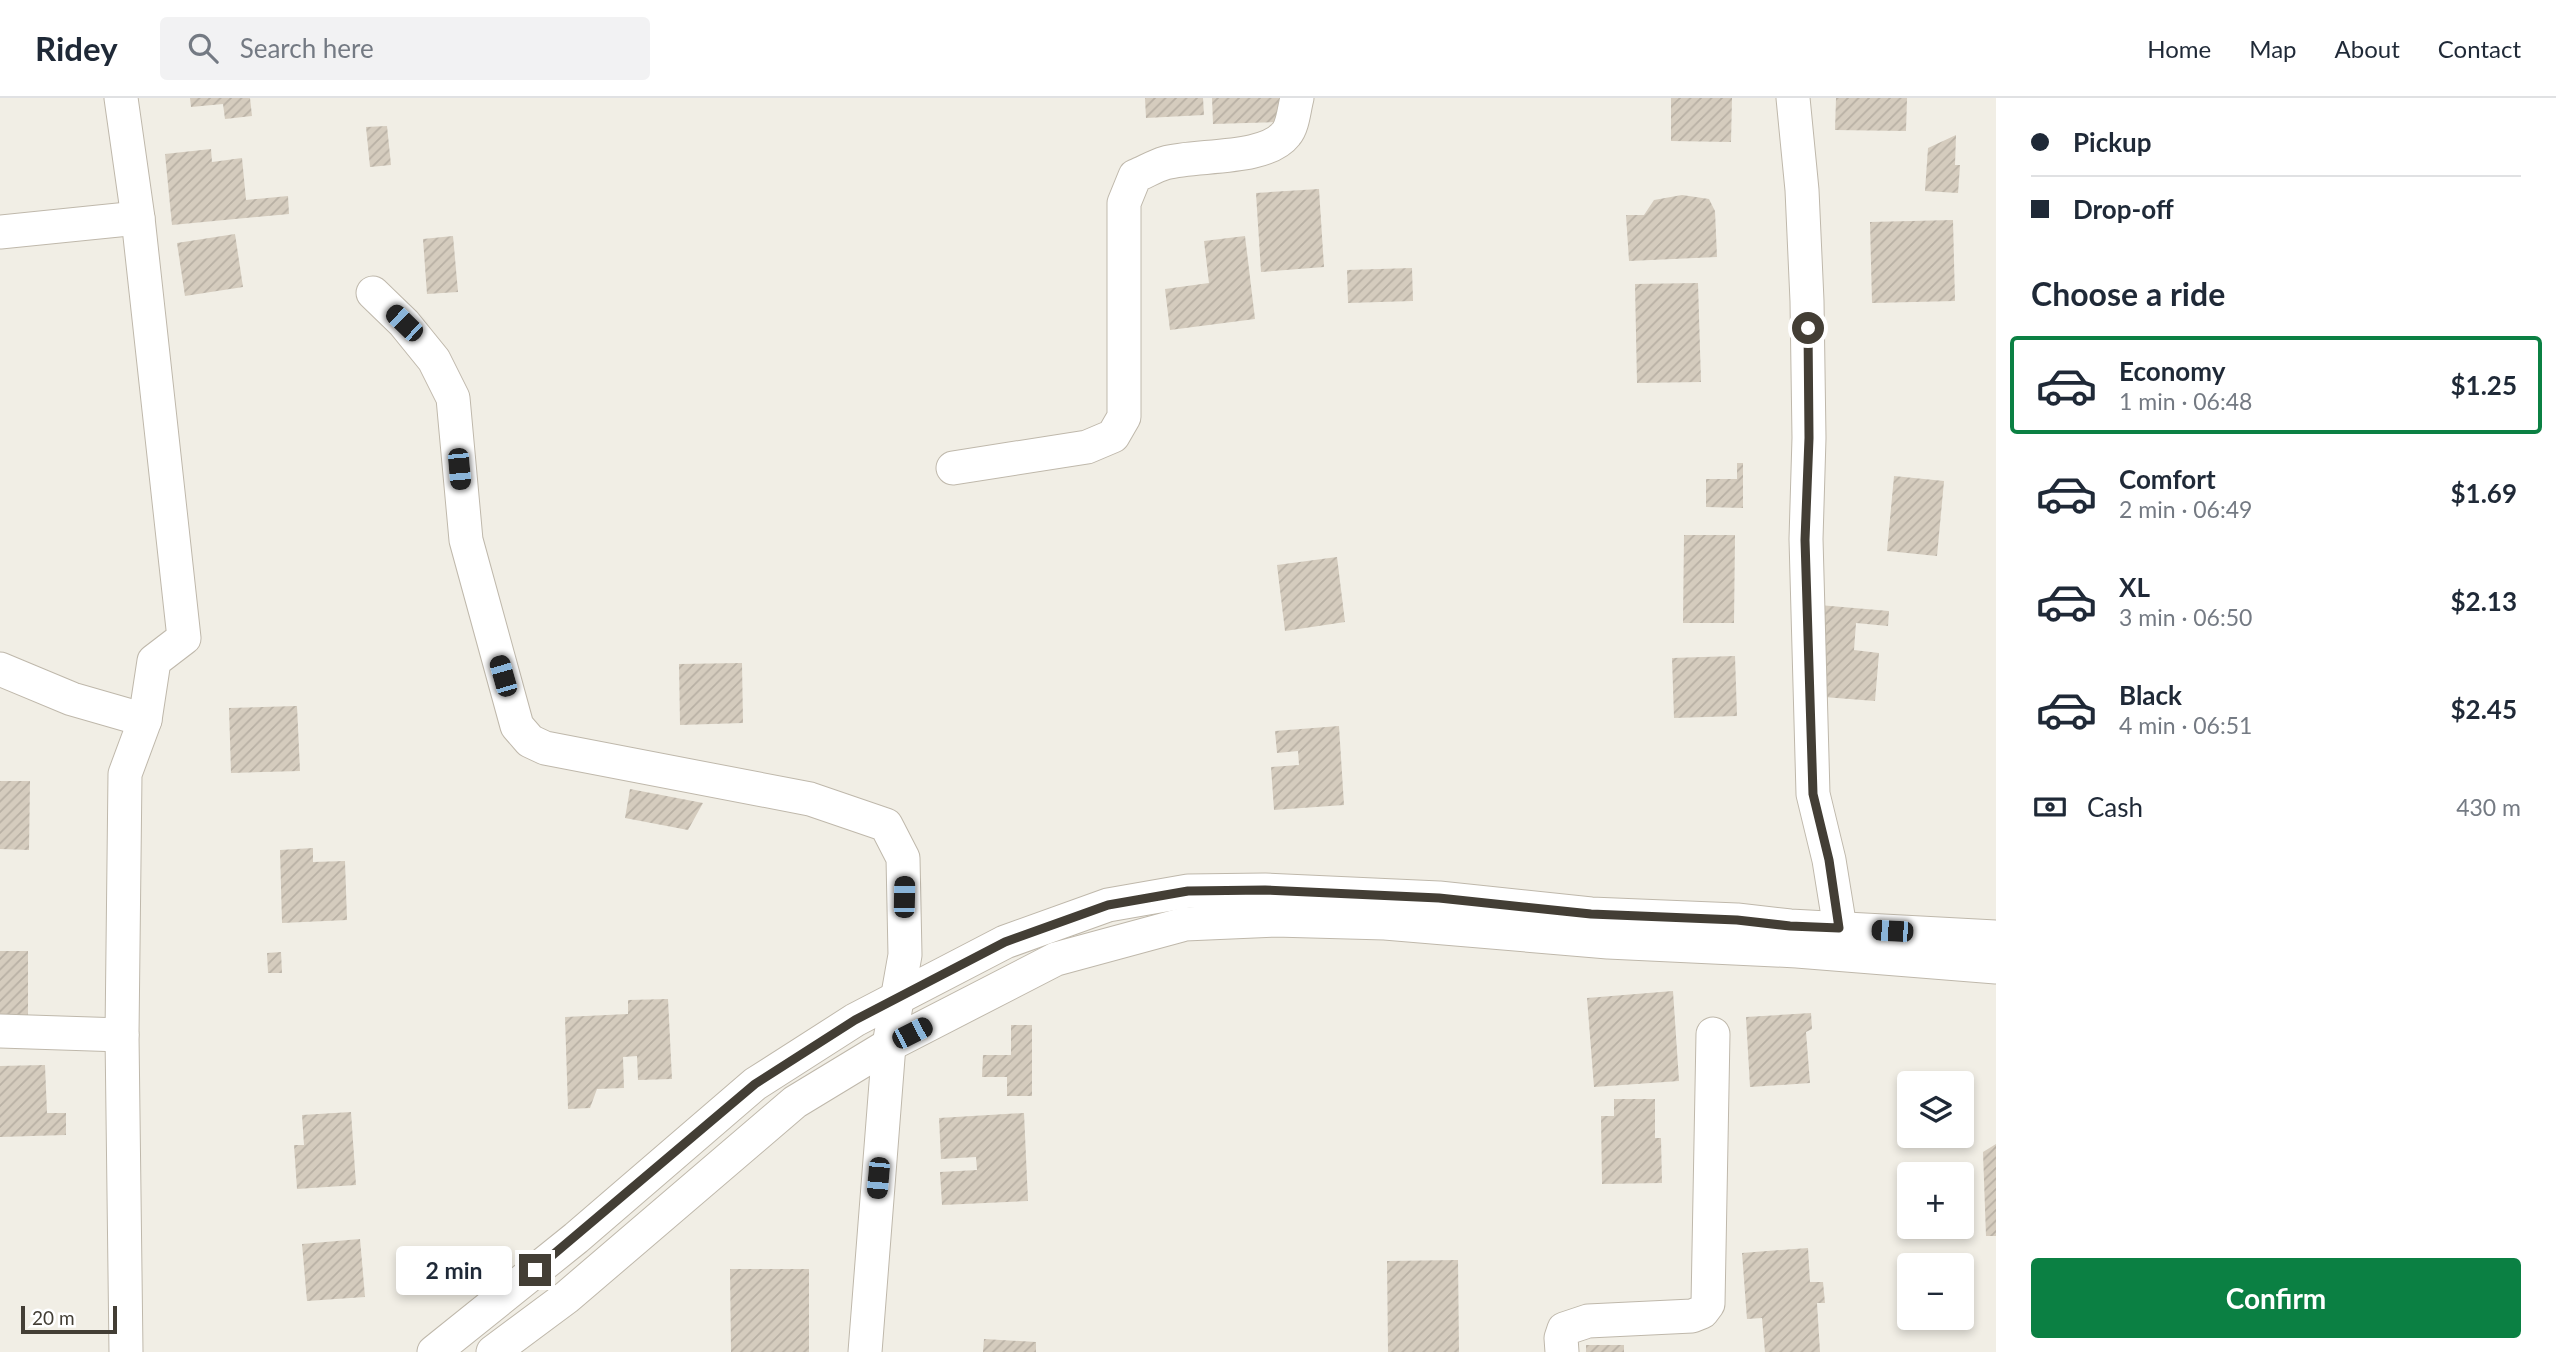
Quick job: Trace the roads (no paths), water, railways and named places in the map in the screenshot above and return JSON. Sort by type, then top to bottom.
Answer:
[{"type":"street","points":[[121,98],[138,218],[184,638],[153,661],[145,720],[125,774],[122,1035],[125,1352]]},
{"type":"street","points":[[953,468],[1087,447],[1113,436],[1124,416],[1124,203],[1135,176],[1166,163],[1235,154],[1278,142],[1288,132],[1297,98]]},
{"type":"street","points":[[1793,98],[1802,190],[1807,301],[1809,438],[1805,540],[1813,794],[1829,860],[1838,941]]},
{"type":"street","points":[[0,232],[138,218]]},
{"type":"street","points":[[373,293],[404,323],[434,360],[453,398],[466,540],[517,726],[530,741],[545,748],[810,799],[886,825],[903,858],[905,954],[889,1045],[865,1352]]},
{"type":"street","points":[[0,669],[72,699],[145,720]]},
{"type":"street","points":[[434,1352],[576,1238],[755,1084],[855,1020],[1005,942],[1108,905],[1188,891],[1265,890],[1439,898],[1591,914],[1737,920],[1790,926],[1838,941],[1996,967]]},
{"type":"street","points":[[493,1352],[568,1297],[795,1102],[889,1045],[1056,959],[1185,924],[1275,920],[1385,923],[1608,942],[1996,937]]},
{"type":"street","points":[[0,1031],[122,1035]]},
{"type":"street","points":[[1562,1352],[1561,1338],[1564,1329],[1574,1325],[1588,1321],[1692,1316],[1702,1312],[1708,1304],[1713,1034]]}]
